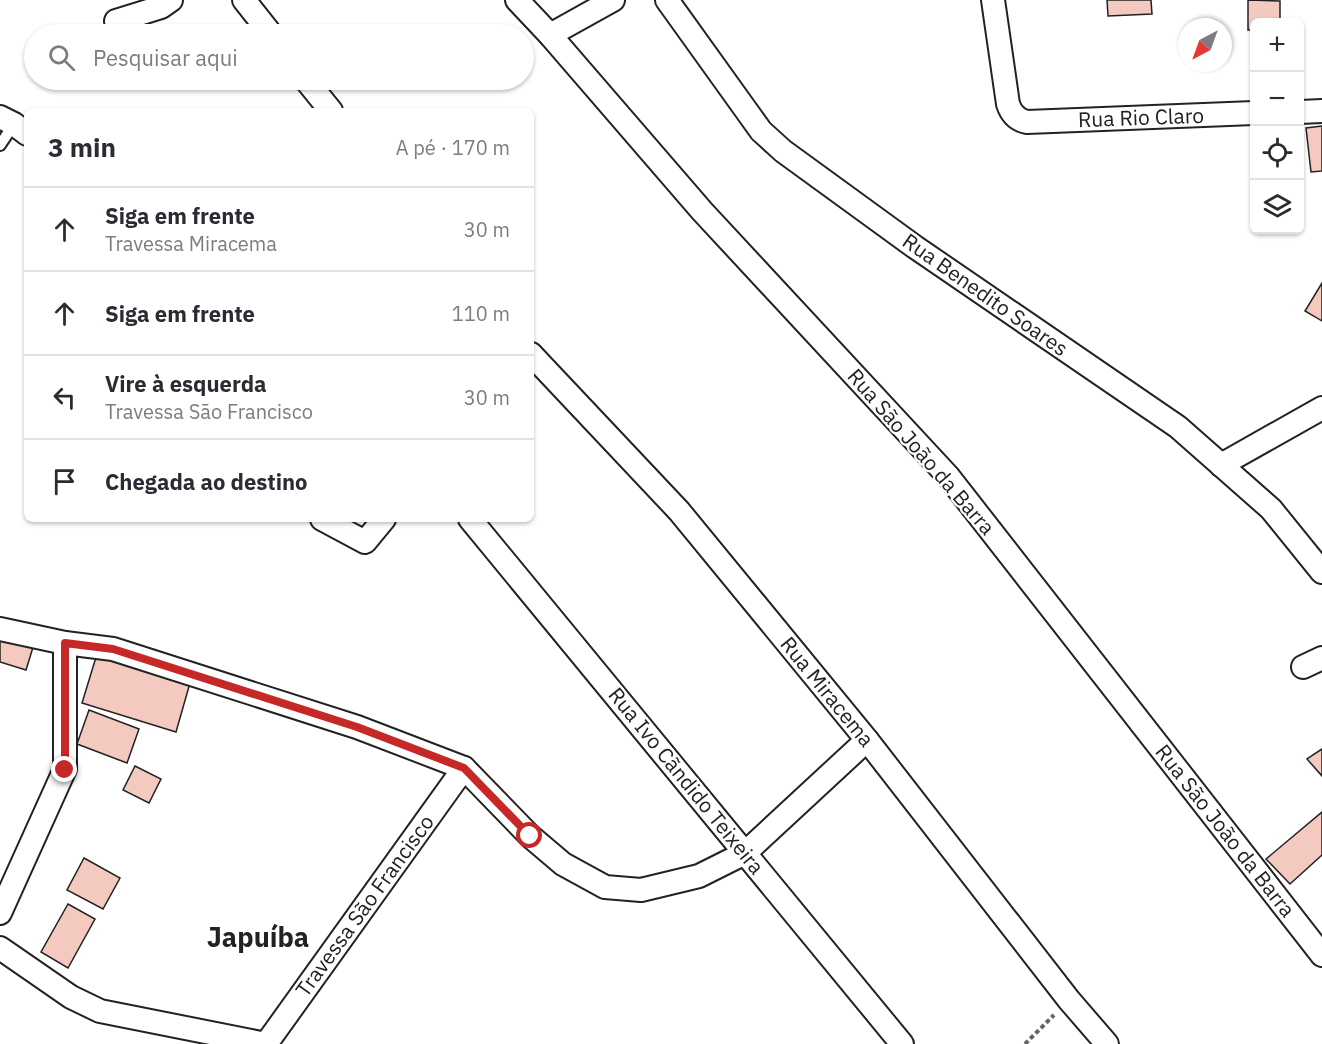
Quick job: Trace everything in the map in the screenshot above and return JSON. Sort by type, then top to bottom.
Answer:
[{"type":"street","points":[[116,21],[161,7],[171,0]]},
{"type":"street","points":[[244,0],[263,24]]},
{"type":"street","name":"Rua São João da Barra","points":[[517,0],[702,211],[948,476],[1322,955]]},
{"type":"street","points":[[550,35],[613,0]]},
{"type":"street","name":"Rua Benedito Soares","points":[[667,0],[761,131],[783,151],[915,247],[1178,427],[1271,509],[1322,572]]},
{"type":"street","name":"Rua Rio Claro","points":[[993,0],[1008,104],[1017,118],[1027,122],[1250,113]]},
{"type":"street","points":[[314,90],[329,108]]},
{"type":"street","points":[[1304,111],[1322,111]]},
{"type":"street","name":"Rua Miracema","points":[[534,357],[679,511],[867,740],[1069,1000],[1107,1044]]},
{"type":"street","points":[[1221,465],[1322,408]]},
{"type":"street","points":[[328,522],[365,542],[382,522]]},
{"type":"street","name":"Rua Ivo Cãndido Teixeira","points":[[472,522],[902,1044]]},
{"type":"street","points":[[0,629],[65,643],[113,649],[357,727],[464,768],[530,836],[563,864],[605,887],[641,890],[687,879],[699,876],[745,853],[867,740]]},
{"type":"street","points":[[0,913],[65,770],[65,643]]},
{"type":"street","name":"Travessa São Francisco","points":[[267,1044],[464,768]]},
{"type":"street","points":[[0,948],[71,997],[100,1011],[267,1044]]},
{"type":"lane","points":[[0,145],[14,125]]},
{"type":"path","points":[[1025,1044],[1069,1000]]},
{"type":"building","points":[[1107,0],[1151,0],[1152,14],[1108,16]]},
{"type":"building","points":[[1248,0],[1280,1],[1280,18],[1250,18],[1250,30],[1248,30]]},
{"type":"building","points":[[1322,126],[1322,171],[1311,172],[1306,128]]},
{"type":"building","points":[[1322,283],[1322,321],[1305,311]]},
{"type":"building","points":[[0,633],[34,644],[26,670],[0,662]]},
{"type":"building","points":[[97,654],[190,683],[176,732],[82,703]]},
{"type":"building","points":[[89,710],[139,729],[127,763],[77,744]]},
{"type":"building","points":[[1322,749],[1322,776],[1307,759]]},
{"type":"building","points":[[135,766],[161,779],[149,803],[123,790]]},
{"type":"building","points":[[1322,812],[1322,855],[1290,884],[1266,859]]},
{"type":"building","points":[[84,858],[120,878],[103,909],[67,890]]},
{"type":"building","points":[[68,904],[95,919],[68,968],[41,952]]},
{"type":"district","name":"Japuíba","points":[[258,938]]},
{"type":"route","points":[[65,770],[65,643],[113,649],[357,727],[464,768],[530,836]]}]
